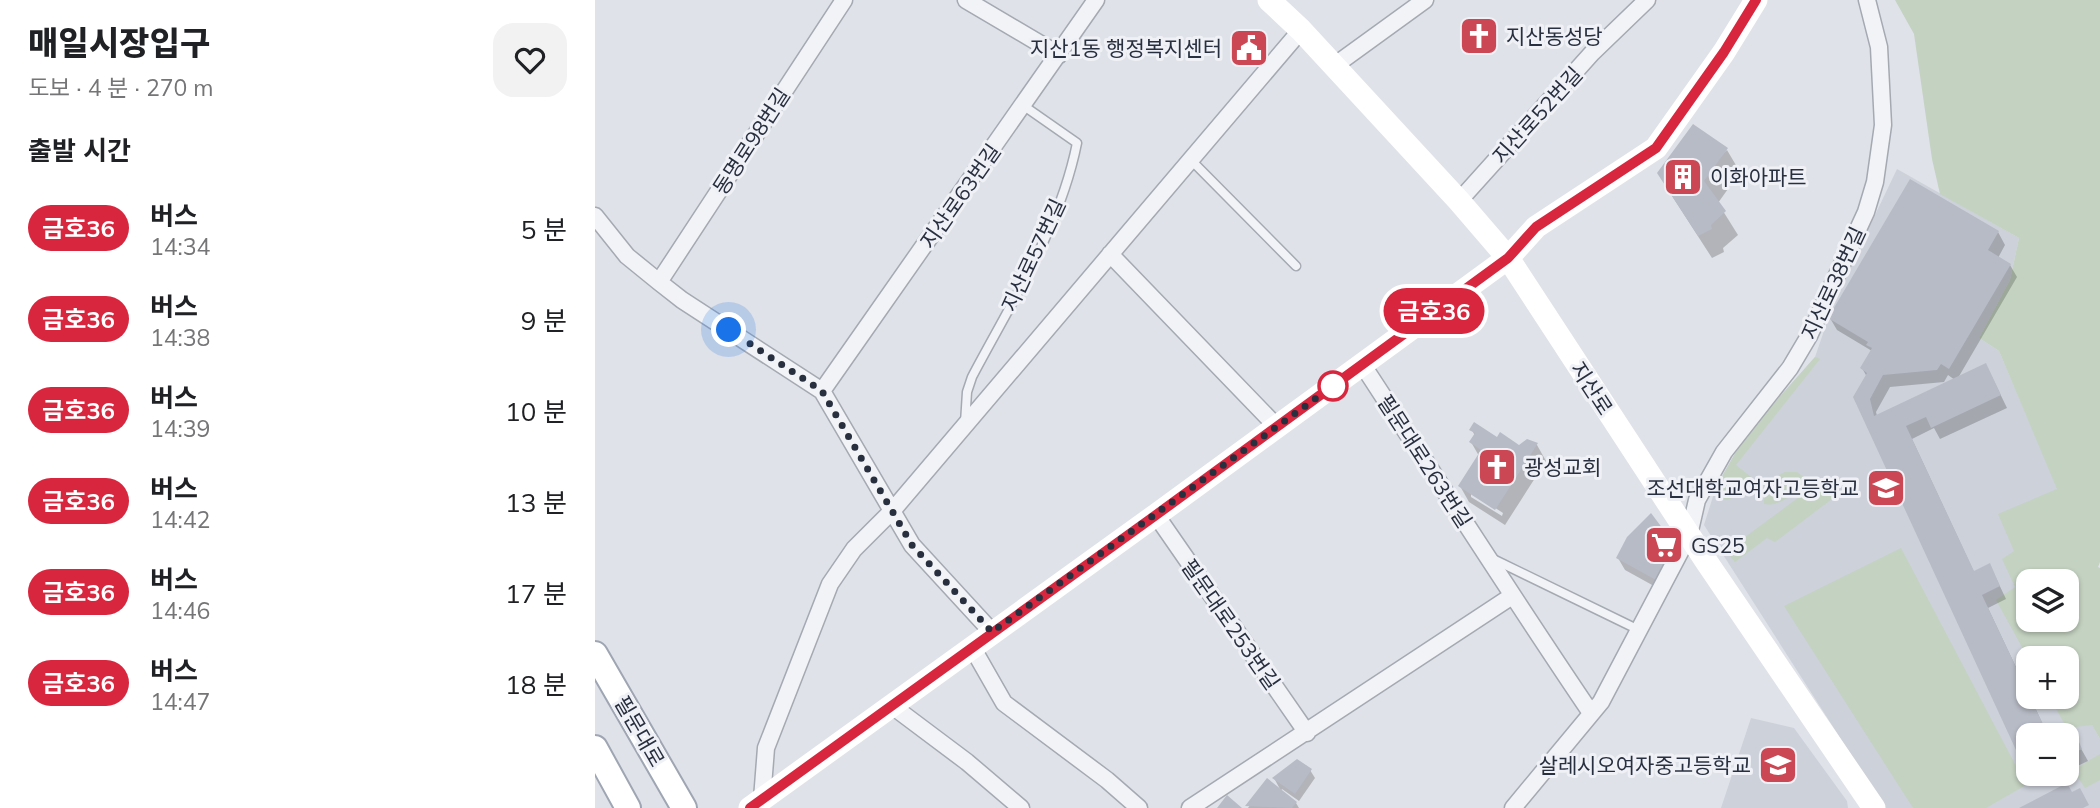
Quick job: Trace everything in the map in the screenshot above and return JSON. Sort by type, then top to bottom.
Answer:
[{"type":"main road","name":"필문대로","points":[[595,654],[684,808]]},
{"type":"main road","points":[[595,748],[621,806]]},
{"type":"street","name":"동명로98번길","points":[[659,282],[844,0]]},
{"type":"street","points":[[966,0],[1059,55]]},
{"type":"street","name":"지산로63번길","points":[[822,391],[1096,0]]},
{"type":"street","name":"지산로","points":[[1269,0],[1301,30],[1508,258],[1689,536],[1874,808]]},
{"type":"street","points":[[1334,66],[1425,0]]},
{"type":"street","name":"지산로52번길","points":[[1459,201],[1592,53],[1647,0]]},
{"type":"street","points":[[756,804],[1508,258],[1536,227],[1656,148],[1724,52],[1756,0]]},
{"type":"street","name":"지산로38번길","points":[[1689,536],[1696,500],[1724,452],[1790,368],[1809,336],[1866,212],[1875,182],[1884,125],[1879,47],[1867,0]]},
{"type":"street","name":"지산로57번길","points":[[893,510],[1301,30]]},
{"type":"street","points":[[595,216],[627,256],[682,300],[822,391],[912,545],[992,632]]},
{"type":"street","points":[[1110,254],[1277,427]]},
{"type":"street","name":"필문대로263번길","points":[[1361,364],[1591,713]]},
{"type":"street","points":[[756,804],[766,748],[830,584],[854,549],[893,510]]},
{"type":"street","name":"필문대로253번길","points":[[1156,515],[1307,733]]},
{"type":"street","points":[[1513,808],[1601,702],[1689,536]]},
{"type":"street","points":[[1191,808],[1512,596]]},
{"type":"street","points":[[972,647],[1004,704],[1107,780],[1139,808]]},
{"type":"street","points":[[891,705],[967,762],[1021,808]]},
{"type":"lane","name":"지산로57번길","points":[[965,426],[967,392],[972,377],[1023,284],[1052,222],[1073,165],[1077,143],[1024,106]]},
{"type":"lane","points":[[1191,160],[1296,266]]},
{"type":"lane","points":[[1489,557],[1639,629]]},
{"type":"shaded area","name":"조선대학교여자고등학교","points":[[1897,169],[2019,238],[2010,280],[1979,338],[1999,351],[2058,489],[2022,564],[2023,569],[2016,569],[2016,632],[2028,632],[2028,646],[2016,646],[2016,709],[2079,709],[2079,701],[2100,739],[2100,808],[1885,808],[1704,525],[1716,487],[1745,436],[1815,357],[1835,299]]},
{"type":"shaded area","name":"살레시오여자중고등학교","points":[[1751,718],[1794,728],[1847,801],[1848,808],[1721,808]]},
{"type":"green space","points":[[1895,0],[2100,0],[2100,739],[2092,725],[2079,727],[2079,723],[2064,723],[2056,709],[2079,709],[2079,646],[2021,646],[1996,600],[2015,587],[2002,559],[2014,551],[1998,514],[2057,489],[1999,351],[1979,338],[2010,280],[2019,238],[1940,194],[1932,159],[1914,34]]},
{"type":"green space","points":[[1815,357],[1820,359],[1736,465],[1751,477],[1736,497],[1726,500],[1716,495],[1716,487],[1745,436]]},
{"type":"green space","points":[[1785,472],[1797,472],[1805,478],[1803,487],[1780,502],[1764,504],[1769,484]]},
{"type":"green space","points":[[1825,478],[1831,481],[1840,493],[1775,542],[1767,538],[1735,562],[1726,551]]},
{"type":"green space","points":[[1901,548],[2016,766],[2016,786],[2024,786],[1986,808],[1913,808],[1784,606]]},
{"type":"green space","points":[[2100,754],[2100,780],[2085,788],[2079,779],[2079,766]]},
{"type":"building","name":"이화아파트","points":[[1693,124],[1728,148],[1704,181],[1726,211],[1711,225],[1712,229],[1698,236],[1657,173]]},
{"type":"building","points":[[1910,179],[1999,231],[1988,250],[2011,264],[1949,369],[1941,364],[1937,370],[1883,375],[1870,399],[1874,416],[1986,363],[2001,395],[1931,428],[1926,417],[1906,426],[1974,571],[1990,563],[2000,586],[1982,595],[2016,667],[2016,709],[2036,709],[2042,723],[2016,723],[2016,750],[1853,397],[1867,373],[1860,368],[1872,348],[1866,345],[1868,342],[1828,318]]},
{"type":"building","points":[[1474,422],[1497,437],[1500,432],[1519,445],[1527,439],[1538,443],[1495,510],[1458,486],[1481,450],[1469,442],[1475,433],[1469,430]]},
{"type":"building","points":[[1651,513],[1675,545],[1656,580],[1616,558],[1627,537]]},
{"type":"building","points":[[1297,759],[1312,769],[1295,794],[1272,778]]},
{"type":"building","points":[[1267,778],[1297,802],[1292,808],[1245,806]]},
{"type":"building","points":[[2061,786],[2069,786],[2072,792],[2080,788],[2089,805],[2083,808],[2019,808]]},
{"type":"building","points":[[1227,795],[1242,808],[1217,808]]},
{"type":"bus line","name":"금호36","points":[[750,808],[1508,258],[1536,227],[1656,148],[1724,52],[1756,0]]},
{"type":"place","name":"지산동성당","points":[[1479,36]]},
{"type":"place","name":"지산1동 행정복지센터","points":[[1249,48]]},
{"type":"place","name":"이화아파트","points":[[1683,177]]},
{"type":"place","name":"광성교회","points":[[1497,467]]},
{"type":"place","name":"조선대학교여자고등학교","points":[[1886,488]]},
{"type":"place","name":"GS25","points":[[1664,545]]},
{"type":"place","name":"살레시오여자중고등학교","points":[[1778,765]]},
{"type":"route","points":[[729,330],[822,391],[912,545],[992,632],[1333,386]]}]
